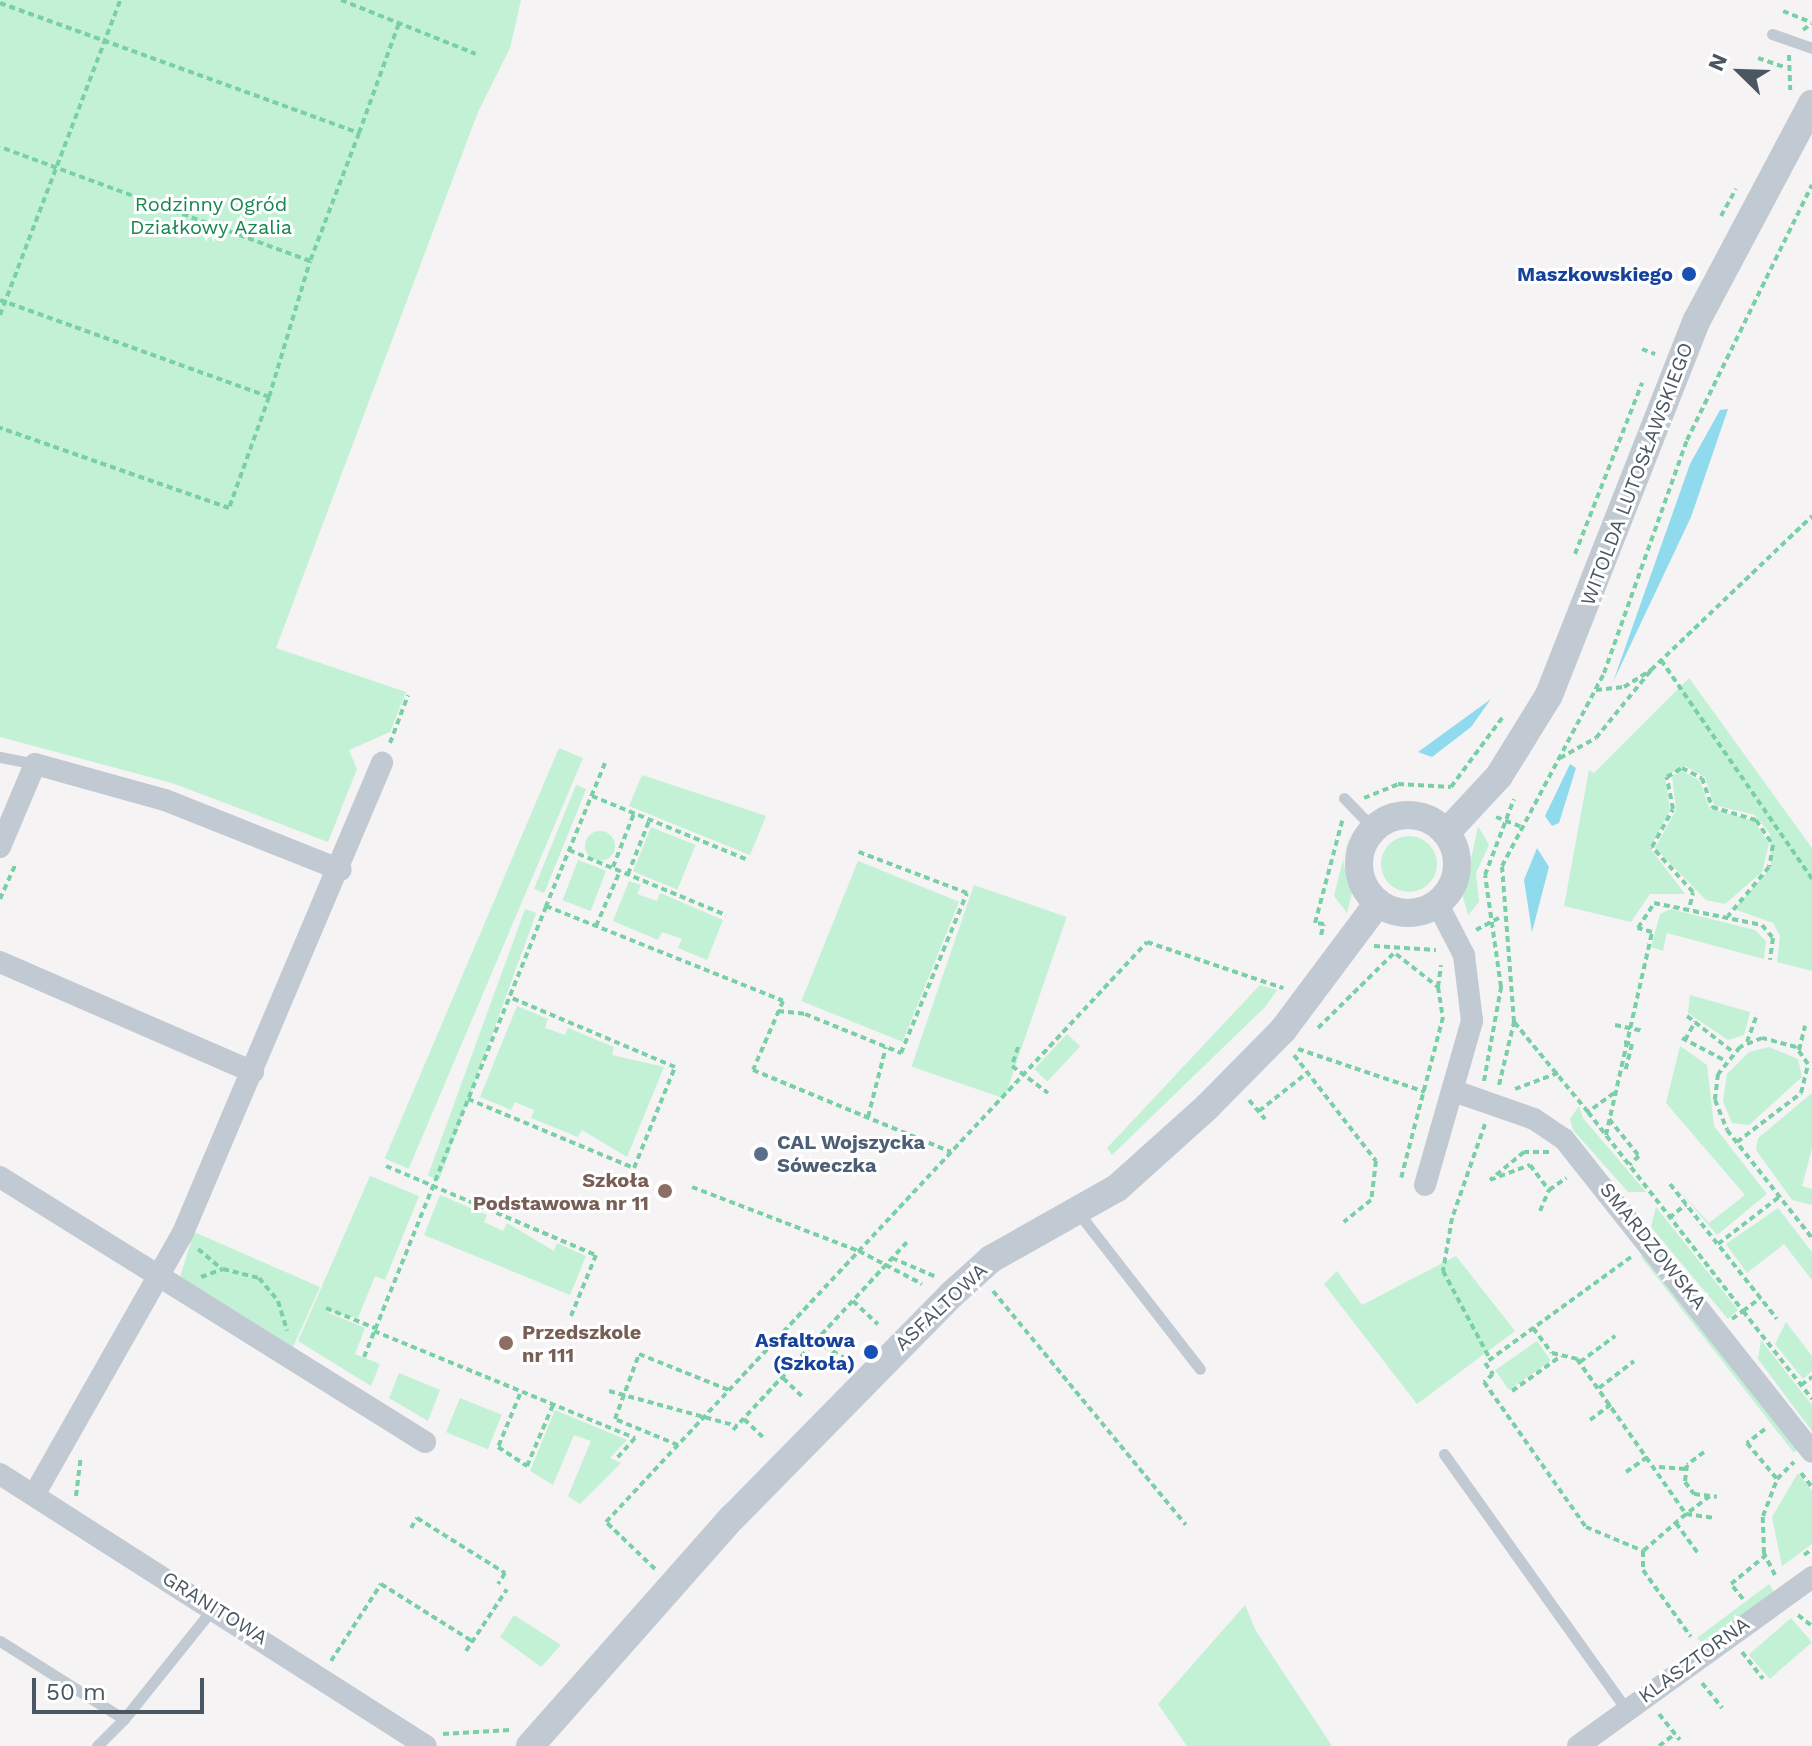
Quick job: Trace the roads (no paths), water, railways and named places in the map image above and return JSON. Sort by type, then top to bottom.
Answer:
[{"type":"street","name":"WITOLDA LUTOSŁAWSKIEGO","points":[[1447,832],[1499,776],[1549,695],[1678,364],[1812,104]]},
{"type":"street","points":[[34,1495],[160,1275],[341,870],[382,763]]},
{"type":"street","points":[[0,847],[35,764],[165,800],[341,870]]},
{"type":"street","points":[[1406,815],[1447,832],[1457,867],[1437,903],[1415,913],[1378,903],[1359,868],[1375,830],[1406,815]]},
{"type":"street","name":"ASFALTOWA","points":[[527,1738],[732,1518],[942,1303],[991,1259],[1077,1210],[1167,1145],[1283,1030],[1378,903]]},
{"type":"street","points":[[1425,1185],[1472,1021],[1471,982],[1437,903]]},
{"type":"street","points":[[0,962],[253,1072]]},
{"type":"street","name":"SMARDZOWSKA","points":[[1454,1091],[1490,1094],[1564,1139],[1652,1241],[1719,1329],[1807,1455]]},
{"type":"street","points":[[0,1177],[425,1442]]},
{"type":"street","name":"GRANITOWA","points":[[0,1474],[322,1677],[429,1740]]},
{"type":"street","name":"KLASZTORNA","points":[[1578,1746],[1702,1653],[1812,1577]]},
{"type":"lane","points":[[1772,34],[1812,48]]},
{"type":"lane","points":[[0,757],[35,764]]},
{"type":"lane","points":[[1344,798],[1375,830]]},
{"type":"lane","points":[[1077,1210],[1200,1369]]},
{"type":"lane","points":[[1444,1454],[1626,1709]]},
{"type":"lane","points":[[97,1746],[124,1719],[215,1607]]},
{"type":"lane","points":[[0,1641],[124,1719]]},
{"type":"water","points":[[1728,409],[1691,517],[1613,682],[1690,464],[1720,410]]},
{"type":"water","points":[[1491,699],[1471,727],[1432,757],[1418,752]]},
{"type":"water","points":[[1570,764],[1576,768],[1559,823],[1552,826],[1545,816]]},
{"type":"water","points":[[1537,848],[1549,867],[1532,932],[1524,880]]},
{"type":"place","name":"Maszkowskiego","points":[[1689,274]]},
{"type":"place","name":"CAL Wojszycka Sóweczka","points":[[761,1154]]},
{"type":"place","name":"Szkoła Podstawowa nr 11","points":[[665,1191]]},
{"type":"place","name":"Przedszkole nr 111","points":[[506,1343]]},
{"type":"place","name":"Asfaltowa (Szkoła)","points":[[871,1352]]},
{"type":"park label","name":"Rodzinny Ogród Działkowy Azalia","points":[[211,216]]}]
